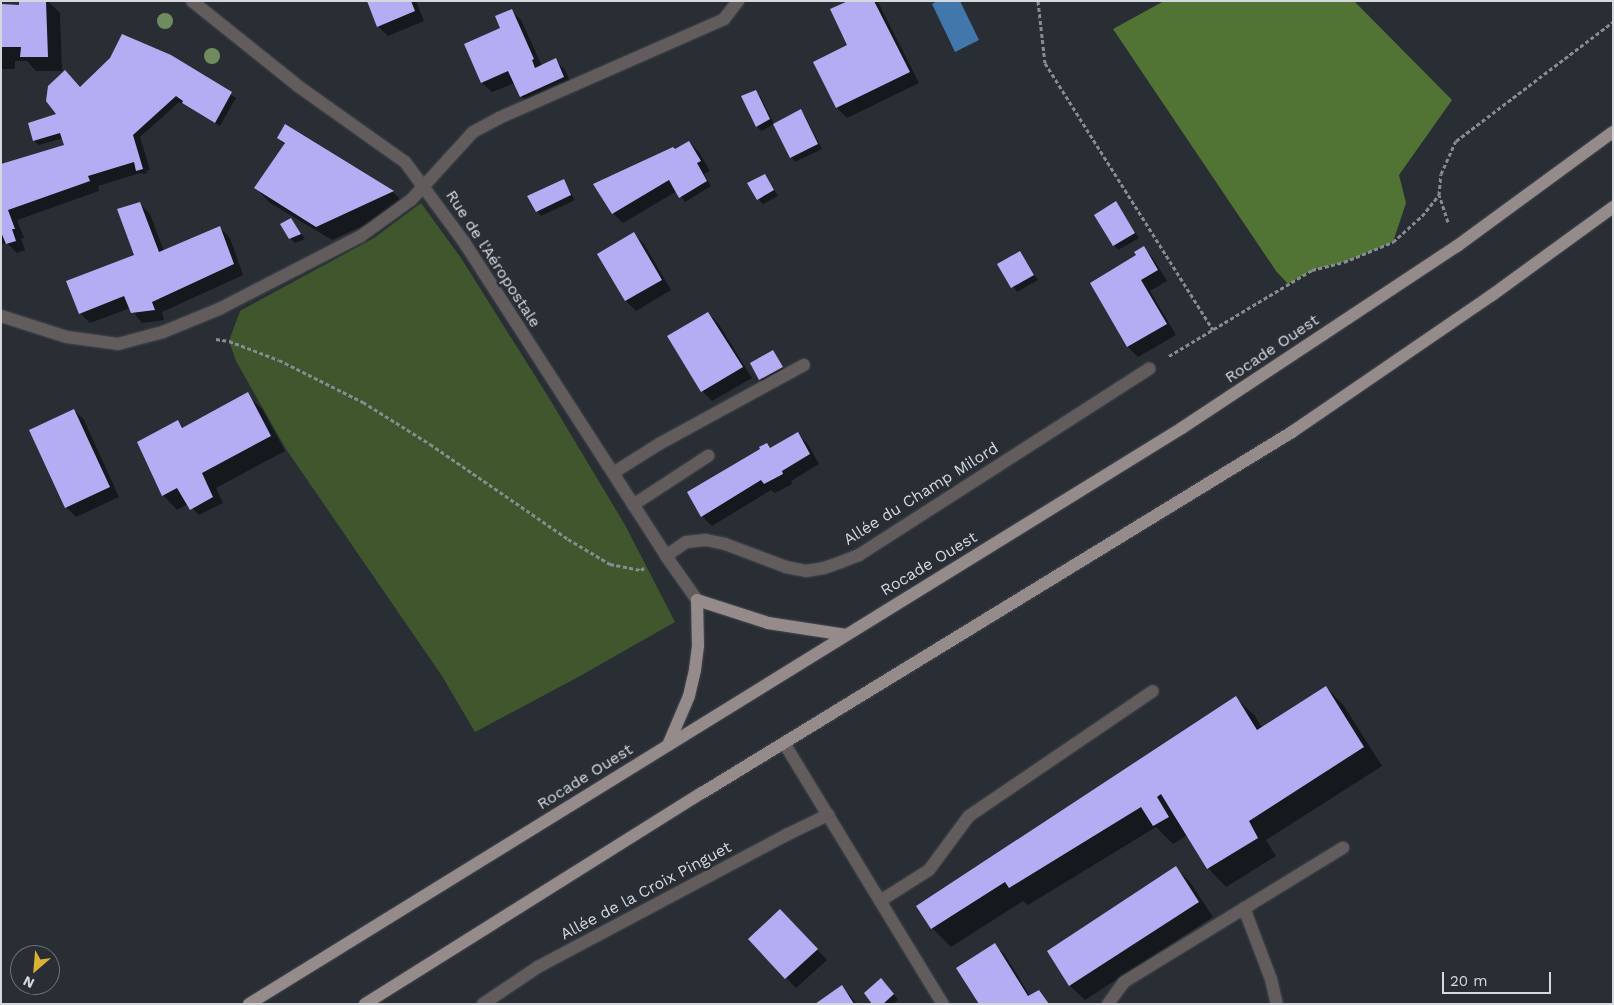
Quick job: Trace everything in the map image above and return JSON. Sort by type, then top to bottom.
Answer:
[{"type":"main road","name":"Rocade Ouest","points":[[249,1004],[1182,428],[1457,246],[1613,132]]},
{"type":"main road","points":[[365,1004],[784,743],[1292,432],[1492,295],[1613,207]]},
{"type":"main road","points":[[668,745],[689,696],[695,670],[698,646],[697,600],[768,622],[846,635]]},
{"type":"street","name":"Rue de l'Aéropostale","points":[[192,1],[298,86],[405,162],[464,242],[632,505],[697,600]]},
{"type":"street","points":[[1,316],[67,337],[118,344],[163,332],[218,309],[361,236],[411,200],[473,132],[499,118],[724,19],[738,1]]},
{"type":"street","points":[[612,474],[658,444],[804,366]]},
{"type":"street","name":"Allée du Champ Milord","points":[[666,556],[686,542],[706,540],[725,544],[786,567],[806,571],[824,568],[841,562],[859,555],[1149,369]]},
{"type":"street","points":[[632,505],[708,456]]},
{"type":"street","points":[[880,901],[929,870],[969,816],[1153,691]]},
{"type":"street","points":[[784,743],[943,1004]]},
{"type":"street","name":"Allée de la Croix Pinguet","points":[[483,1004],[538,967],[786,835],[828,815]]},
{"type":"street","points":[[1108,1004],[1124,982],[1343,848]]},
{"type":"street","points":[[1244,908],[1271,979],[1277,1004]]},
{"type":"path","points":[[1038,1],[1045,63],[1213,330]]},
{"type":"path","points":[[1457,246],[1439,195],[1441,174],[1456,141],[1613,22]]},
{"type":"path","points":[[1149,369],[1312,270],[1344,262],[1393,242],[1422,216],[1439,195]]},
{"type":"path","points":[[210,338],[230,341],[278,360],[363,402],[430,444],[568,539],[610,564],[641,570],[666,556]]},
{"type":"green space","points":[[1164,1],[1354,1],[1452,100],[1399,175],[1406,203],[1393,242],[1344,262],[1312,270],[1288,284],[1276,271],[1113,29]]},
{"type":"green space","points":[[421,203],[461,258],[549,398],[625,525],[675,622],[580,676],[475,732],[442,676],[286,449],[236,361],[229,341],[240,311],[374,238]]},
{"type":"water","points":[[937,1],[960,1],[979,40],[955,52],[932,4]]},
{"type":"building","points":[[19,1],[46,1],[48,57],[20,57],[21,47],[1,47],[1,4],[19,5]]},
{"type":"building","points":[[367,1],[411,1],[415,11],[377,27]]},
{"type":"building","points":[[848,1],[874,1],[910,72],[836,108],[813,62],[847,45],[830,9]]},
{"type":"building","points":[[512,9],[534,59],[532,60],[535,68],[556,58],[564,77],[520,97],[508,71],[481,83],[464,44],[500,28],[495,16]]},
{"type":"building","points":[[122,34],[171,55],[232,92],[215,123],[182,103],[183,101],[176,96],[133,135],[143,169],[136,171],[134,162],[88,176],[90,181],[8,210],[15,229],[12,229],[16,241],[6,244],[1,232],[1,164],[64,145],[60,133],[33,141],[28,123],[56,114],[46,101],[48,86],[65,70],[80,87],[110,58]]},
{"type":"building","points":[[756,90],[770,119],[756,127],[741,96]]},
{"type":"building","points":[[801,109],[818,144],[790,158],[773,124]]},
{"type":"building","points":[[285,124],[394,191],[316,227],[254,188],[285,143],[277,138]]},
{"type":"building","points":[[689,141],[701,161],[697,163],[707,181],[679,198],[669,180],[612,214],[593,184],[673,147],[675,149]]},
{"type":"building","points":[[765,174],[774,190],[757,200],[747,183]]},
{"type":"building","points":[[564,179],[571,195],[536,212],[527,196]]},
{"type":"building","points":[[1116,201],[1135,233],[1113,246],[1094,215]]},
{"type":"building","points":[[140,202],[159,252],[220,226],[234,264],[152,302],[155,310],[131,313],[124,296],[79,314],[66,281],[134,255],[117,209]]},
{"type":"building","points":[[291,218],[301,234],[289,239],[280,224]]},
{"type":"building","points":[[634,232],[662,280],[625,301],[597,254]]},
{"type":"building","points":[[1144,246],[1158,270],[1141,280],[1167,324],[1127,347],[1090,283],[1136,255],[1134,252]]},
{"type":"building","points":[[1020,251],[1034,275],[1011,288],[997,264]]},
{"type":"building","points":[[708,312],[743,367],[701,392],[667,336]]},
{"type":"building","points":[[773,350],[783,367],[759,380],[750,363]]},
{"type":"building","points":[[248,392],[271,436],[202,473],[213,497],[190,510],[177,488],[162,496],[137,442],[178,420],[182,428]]},
{"type":"building","points":[[74,409],[110,487],[65,508],[29,430]]},
{"type":"building","points":[[798,432],[810,454],[782,471],[783,474],[764,484],[761,480],[701,517],[687,492],[760,449],[759,447],[767,443],[770,448]]},
{"type":"building","points":[[1326,686],[1364,747],[1249,821],[1258,838],[1207,869],[1161,794],[1157,797],[1169,817],[1153,826],[1141,807],[1009,888],[1005,882],[931,929],[916,906],[1236,696],[1257,730]]},
{"type":"building","points":[[1176,866],[1199,902],[1069,986],[1047,951]]},
{"type":"building","points":[[780,909],[818,949],[785,979],[748,939]]},
{"type":"building","points":[[995,943],[1028,996],[1039,990],[1049,1004],[979,1004],[956,968]]},
{"type":"building","points":[[881,978],[894,994],[883,1004],[872,1004],[864,993]]},
{"type":"building","points":[[842,985],[854,1004],[815,1004]]}]
